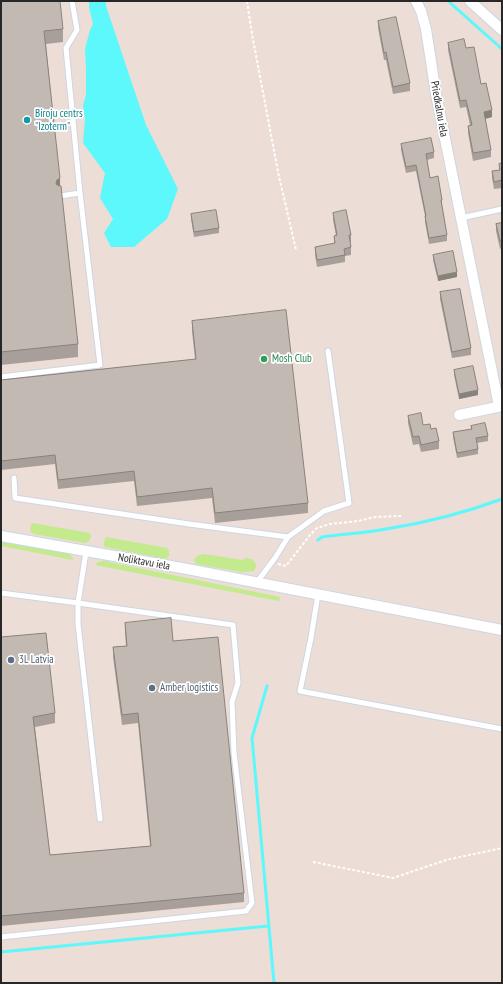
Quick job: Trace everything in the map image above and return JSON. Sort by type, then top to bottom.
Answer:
[{"type":"street","name":"Priedkalnu iela","points":[[416,1],[421,11],[426,29],[436,94],[460,218],[500,406],[459,415]]},
{"type":"street","points":[[470,1],[502,30]]},
{"type":"street","name":"Noliktavu iela","points":[[1,536],[257,582],[502,630]]},
{"type":"lane","points":[[1,377],[100,365],[80,193],[66,48],[77,30],[72,1]]},
{"type":"lane","points":[[60,196],[80,193]]},
{"type":"lane","points":[[460,218],[502,209]]},
{"type":"lane","points":[[257,582],[275,558],[288,537],[324,510],[349,503],[328,351]]},
{"type":"lane","points":[[14,478],[15,498],[288,537]]},
{"type":"lane","points":[[86,552],[78,603],[78,624],[100,819]]},
{"type":"lane","points":[[1,593],[233,625],[238,683],[232,702],[234,753],[252,903],[246,911],[1,937]]},
{"type":"lane","points":[[318,594],[300,691],[502,729]]},
{"type":"path","points":[[247,1],[278,172],[296,250]]},
{"type":"path","points":[[271,563],[286,566],[317,528],[330,524],[358,521],[375,517],[401,516]]},
{"type":"path","points":[[313,862],[393,878],[446,860],[502,848]]},
{"type":"green space","points":[[32,523],[90,533],[91,537],[89,541],[85,543],[34,534],[30,529]]},
{"type":"green space","points":[[106,537],[167,548],[169,551],[169,556],[166,559],[105,547],[104,542]]},
{"type":"green space","points":[[1,542],[68,553],[73,560],[1,546]]},
{"type":"green space","points":[[204,554],[242,560],[246,558],[251,559],[255,562],[256,566],[254,571],[242,572],[196,564],[194,560],[197,556]]},
{"type":"green space","points":[[104,561],[280,597],[279,601],[95,565],[98,562]]},
{"type":"water","points":[[89,1],[106,1],[106,6],[146,125],[178,189],[167,219],[134,247],[111,247],[104,233],[113,219],[100,198],[105,173],[83,143],[85,119],[83,105],[86,95],[85,49],[93,24]]},
{"type":"building","name":"Biroju centrs \"Izoterm\"","points":[[1,1],[60,1],[63,29],[44,31],[60,178],[56,183],[57,185],[61,186],[78,344],[1,352]]},
{"type":"building","points":[[396,17],[410,83],[393,87],[386,52],[384,53],[378,21]]},
{"type":"building","points":[[464,39],[466,48],[474,47],[481,84],[486,83],[492,110],[484,112],[491,150],[473,153],[468,126],[472,125],[466,100],[460,101],[448,43]]},
{"type":"building","points":[[431,138],[434,152],[426,154],[430,178],[438,176],[447,235],[429,238],[416,165],[406,167],[401,144]]},
{"type":"building","points":[[502,163],[502,180],[494,182],[492,171],[500,170],[499,164]]},
{"type":"building","points":[[216,210],[219,228],[194,232],[191,214]]},
{"type":"building","points":[[346,210],[351,235],[349,235],[351,247],[344,249],[345,255],[317,260],[315,247],[335,243],[334,236],[337,235],[333,213]]},
{"type":"building","points":[[502,223],[502,241],[500,241],[496,224]]},
{"type":"building","points":[[453,251],[457,272],[438,276],[433,255]]},
{"type":"building","points":[[460,289],[471,348],[452,352],[440,292]]},
{"type":"building","points":[[286,310],[308,503],[215,513],[212,488],[137,497],[134,471],[58,480],[55,455],[1,461],[1,380],[196,359],[192,321]]},
{"type":"building","points":[[473,366],[478,390],[459,394],[454,370]]},
{"type":"building","points":[[421,413],[423,425],[430,424],[431,429],[436,428],[439,441],[421,445],[419,436],[413,437],[408,416]]},
{"type":"building","points":[[485,423],[488,436],[476,438],[478,449],[457,453],[453,432],[472,429],[471,426]]},
{"type":"building","points":[[171,618],[173,641],[218,637],[244,893],[1,916],[1,637],[46,633],[55,713],[33,717],[50,855],[151,846],[138,713],[122,715],[113,647],[127,646],[125,623]]},
{"type":"waterway","points":[[448,1],[502,49]]},
{"type":"waterway","points":[[318,540],[322,537],[401,527],[430,521],[502,499]]},
{"type":"waterway","points":[[267,686],[252,738],[274,983]]},
{"type":"waterway","points":[[1,952],[268,926]]},
{"type":"place","name":"Biroju centrs \"Izoterm\"","points":[[27,120]]},
{"type":"place","name":"Mosh Club","points":[[264,359]]},
{"type":"place","name":"3L Latvia","points":[[11,660]]},
{"type":"place","name":"Amber logistics","points":[[152,688]]}]
